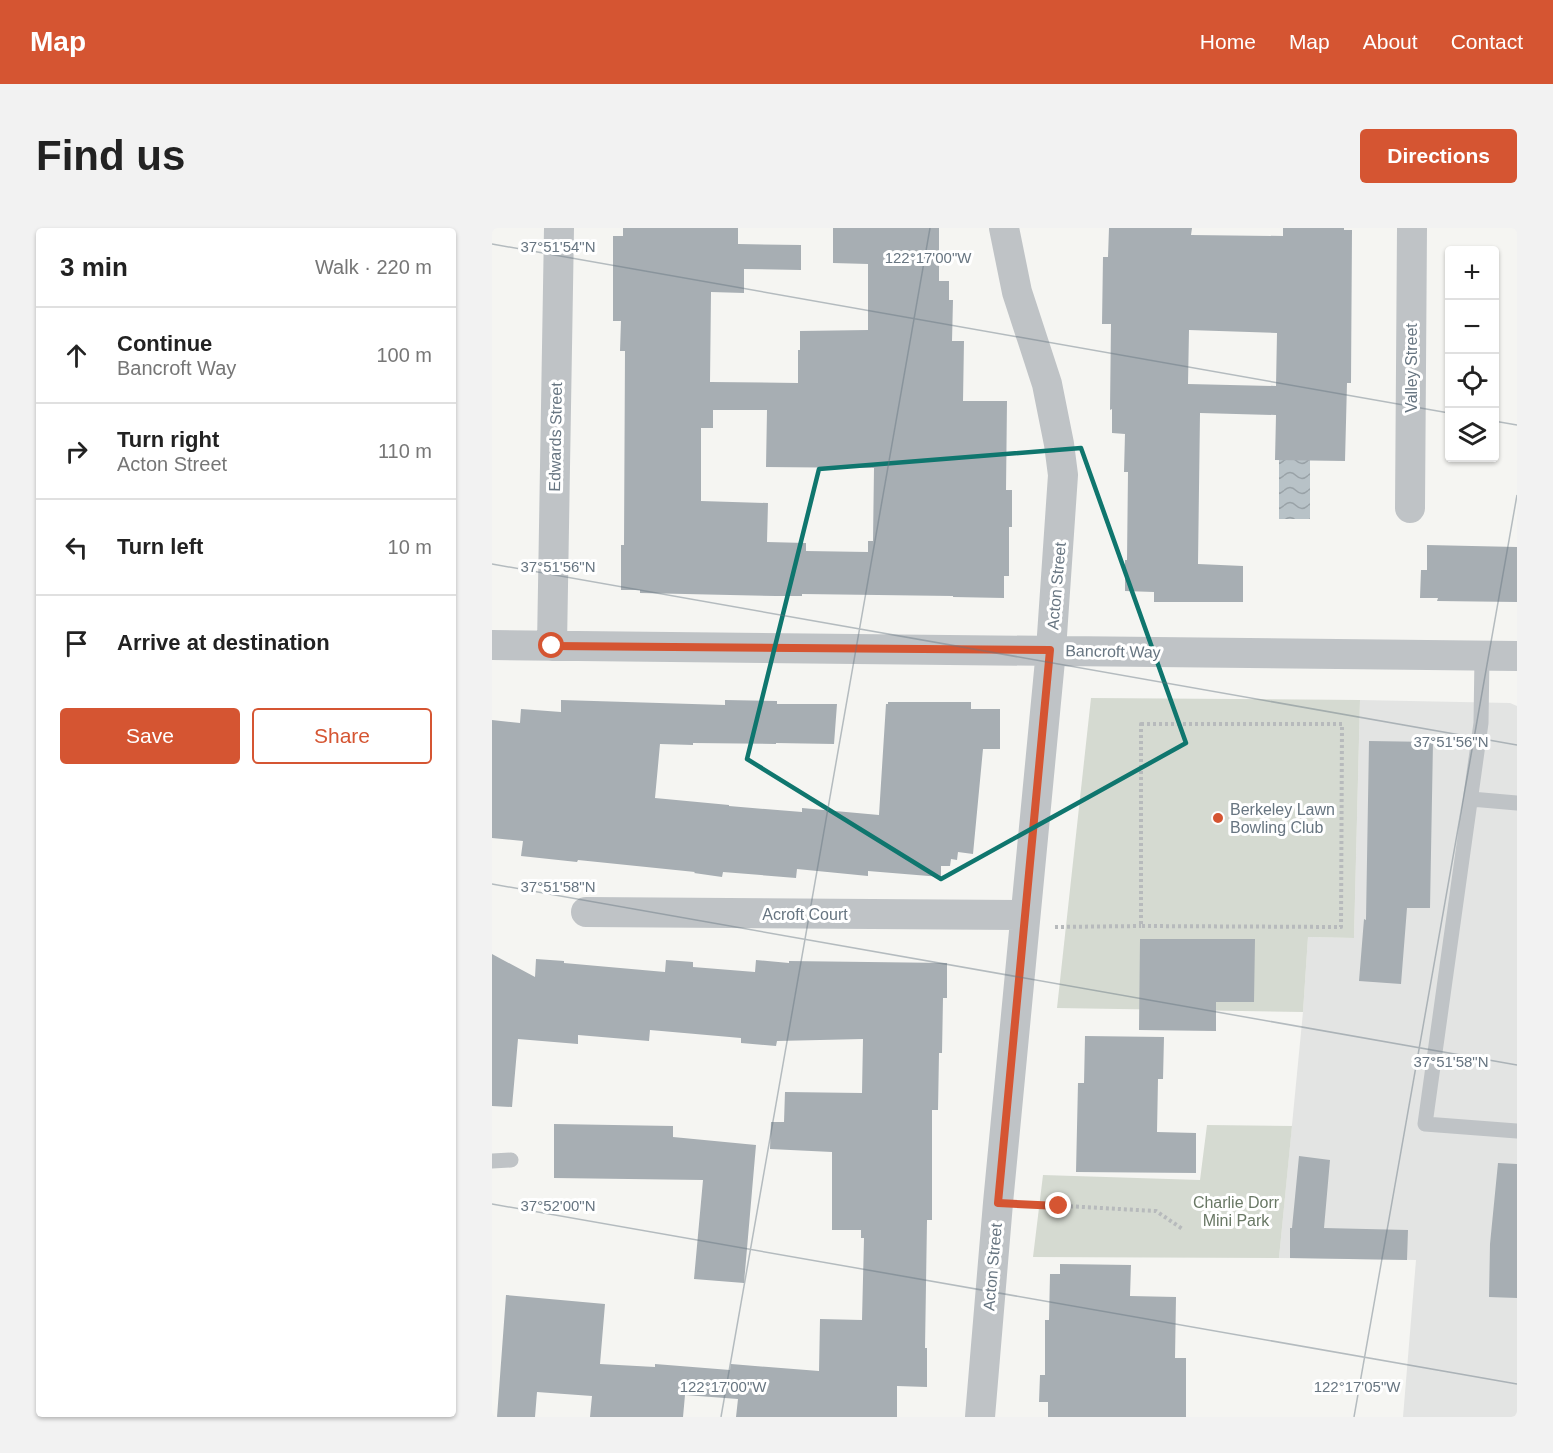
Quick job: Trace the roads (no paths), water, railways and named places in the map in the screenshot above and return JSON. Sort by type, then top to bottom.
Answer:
[{"type":"street","name":"Edwards Street","points":[[552,646],[559,228]]},
{"type":"street","name":"Acton Street","points":[[980,1417],[1050,650],[1063,475],[1047,384],[1017,292],[1004,228]]},
{"type":"street","name":"Valley Street","points":[[1410,508],[1412,228]]},
{"type":"street","name":"Bancroft Way","points":[[492,645],[1517,656]]},
{"type":"street","name":"Acroft Court","points":[[586,912],[1024,921]]},
{"type":"lane","points":[[1482,656],[1481,723],[1425,1124],[1517,1131]]},
{"type":"lane","points":[[1471,799],[1517,802]]},
{"type":"lane","points":[[492,1161],[511,1160]]},
{"type":"water","points":[[1279,460],[1310,460],[1310,519],[1279,519]]},
{"type":"place","name":"Berkeley Lawn Bowling Club","points":[[1218,818]]},
{"type":"park label","name":"Charlie Dorr Mini Park","points":[[1236,1211]]}]
